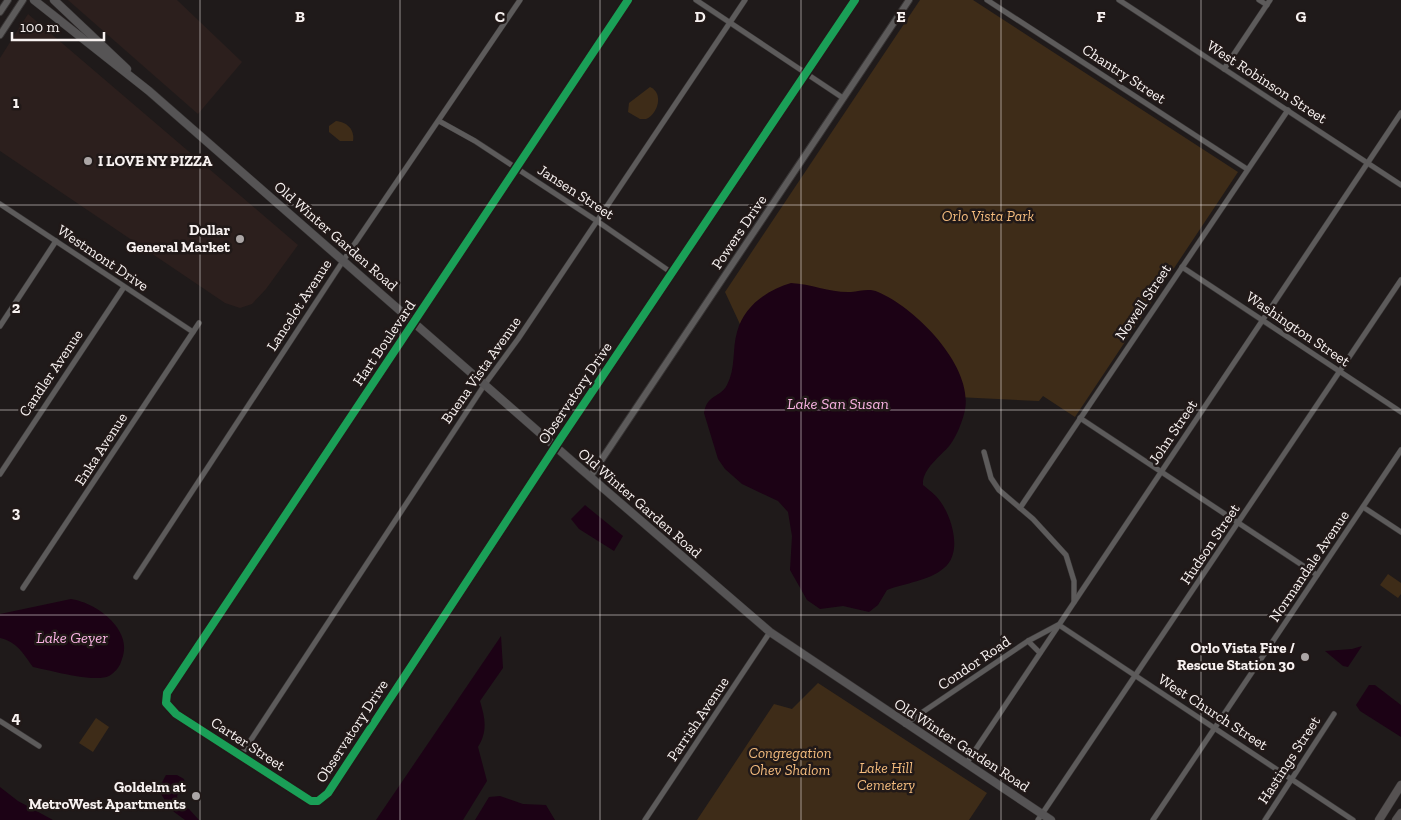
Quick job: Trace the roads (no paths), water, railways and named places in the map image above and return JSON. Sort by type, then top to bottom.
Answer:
[{"type":"main road","name":"Old Winter Garden Road","points":[[34,0],[149,91]]},
{"type":"main road","name":"Old Winter Garden Road","points":[[54,0],[149,91],[555,447],[770,632],[966,764],[1040,817],[1051,820]]},
{"type":"main road","points":[[1378,820],[1401,784]]},
{"type":"main road","points":[[1396,820],[1401,813]]},
{"type":"street","points":[[0,12],[8,0]]},
{"type":"street","points":[[0,35],[23,0]]},
{"type":"street","name":"Lancelot Avenue","points":[[136,577],[343,261],[520,0]]},
{"type":"street","name":"Hart Boulevard","points":[[166,703],[170,690],[628,0]]},
{"type":"street","points":[[696,0],[843,98]]},
{"type":"street","name":"Buena Vista Avenue","points":[[241,755],[485,384],[518,340],[745,0]]},
{"type":"street","name":"Observatory Drive","points":[[318,801],[333,784],[555,447],[855,0]]},
{"type":"street","name":"Powers Drive","points":[[590,477],[909,0]]},
{"type":"street","name":"Chantry Street","points":[[988,0],[1247,169]]},
{"type":"street","name":"West Robinson Street","points":[[1119,0],[1401,184]]},
{"type":"street","points":[[1224,69],[1269,3],[1259,0]]},
{"type":"street","name":"Nowell Street","points":[[1020,508],[1288,110]]},
{"type":"street","name":"John Street","points":[[966,764],[1401,113]]},
{"type":"street","name":"Jansen Street","points":[[439,121],[516,168],[672,273]]},
{"type":"street","name":"Westmont Drive","points":[[0,204],[193,332]]},
{"type":"street","points":[[0,326],[56,241]]},
{"type":"street","name":"Washington Street","points":[[1182,267],[1401,412]]},
{"type":"street","name":"Hudson Street","points":[[1040,817],[1401,280]]},
{"type":"street","name":"Candler Avenue","points":[[0,474],[124,287]]},
{"type":"street","name":"Enka Avenue","points":[[23,588],[199,323]]},
{"type":"street","points":[[1080,418],[1317,575]]},
{"type":"street","name":"Normandale Avenue","points":[[1153,820],[1401,450]]},
{"type":"street","points":[[984,452],[991,478],[1008,499],[1020,508],[1066,555],[1074,581],[1074,602]]},
{"type":"street","points":[[1363,507],[1401,532]]},
{"type":"street","name":"West Church Street","points":[[1059,625],[1354,820]]},
{"type":"street","name":"Condor Road","points":[[905,724],[1028,641],[1059,625]]},
{"type":"street","name":"Parrish Avenue","points":[[646,820],[770,632]]},
{"type":"street","points":[[1028,641],[1040,653]]},
{"type":"street","name":"Carter Street","points":[[166,703],[176,714],[306,798],[318,801]]},
{"type":"street","name":"Hastings Street","points":[[1265,820],[1334,714]]},
{"type":"street","points":[[0,722],[39,746]]},
{"type":"water","name":"Lake San Susan","points":[[791,283],[844,292],[872,290],[893,300],[909,311],[940,342],[953,360],[966,396],[964,414],[956,435],[950,445],[928,468],[923,479],[923,485],[938,499],[952,525],[954,544],[950,561],[944,568],[931,576],[887,590],[878,605],[869,612],[843,606],[820,609],[807,600],[790,570],[792,536],[788,512],[778,501],[742,484],[725,469],[718,459],[704,413],[708,402],[724,389],[730,379],[737,332],[745,314],[765,295]]},
{"type":"water","points":[[585,505],[623,536],[614,551],[579,529],[571,519]]},
{"type":"water","name":"Lake Geyer","points":[[71,599],[92,606],[103,613],[119,630],[123,640],[124,651],[119,666],[109,676],[102,678],[83,677],[33,667],[15,645],[0,638],[0,614]]},
{"type":"water","points":[[501,636],[503,668],[480,701],[485,724],[478,747],[487,781],[463,820],[376,820]]},
{"type":"water","points":[[1362,646],[1348,667],[1343,666],[1325,651],[1352,649]]},
{"type":"water","points":[[1369,685],[1375,685],[1401,705],[1401,737],[1360,711],[1356,705]]},
{"type":"water","points":[[166,775],[177,775],[184,779],[185,784],[177,796],[178,802],[189,809],[199,820],[185,820],[170,809],[160,792],[161,784]]},
{"type":"water","points":[[0,787],[18,801],[53,820],[0,820]]},
{"type":"water","points":[[500,796],[523,804],[546,805],[555,820],[475,820],[489,797]]},
{"type":"place","name":"I LOVE NY PIZZA","points":[[88,161]]},
{"type":"place","name":"Dollar General Market","points":[[240,239]]},
{"type":"place","name":"Orlo Vista Fire / Rescue Station 30","points":[[1305,657]]},
{"type":"place","name":"Goldelm at MetroWest Apartments","points":[[196,796]]},
{"type":"park label","name":"Orlo Vista Park","points":[[988,216]]},
{"type":"park label","name":"Congregation Ohev Shalom","points":[[790,762]]},
{"type":"park label","name":"Lake Hill Cemetery","points":[[886,776]]}]
